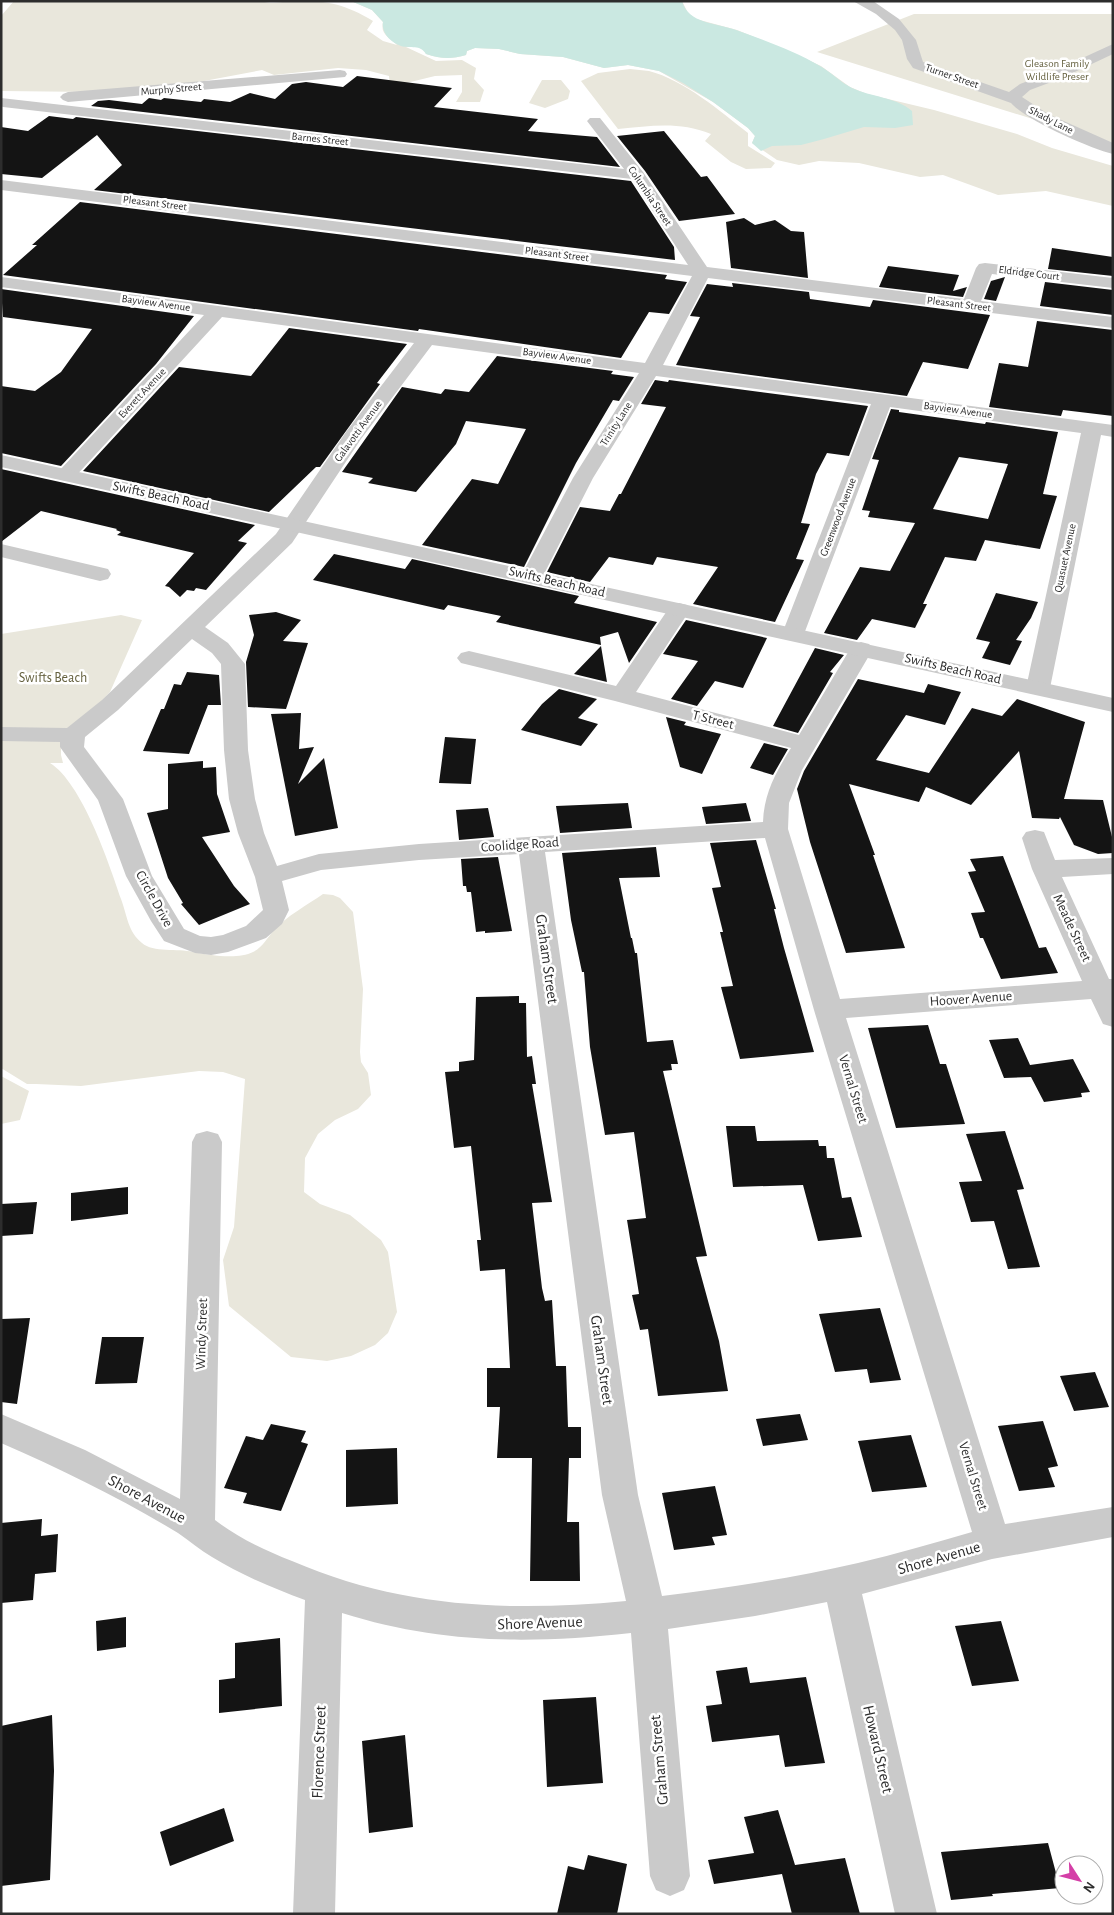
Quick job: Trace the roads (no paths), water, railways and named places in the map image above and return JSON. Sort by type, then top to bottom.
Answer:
[{"type":"street","name":"Turner Street","points":[[860,1],[870,4],[883,13],[903,32],[910,42],[914,60],[918,65],[1014,99]]},
{"type":"street","name":"Shady Lane","points":[[1113,48],[1057,75],[1015,92],[1014,99],[1028,109],[1113,149]]},
{"type":"street","name":"Murphy Street","points":[[2,102],[340,74]]},
{"type":"street","name":"Barnes Street","points":[[2,102],[637,174]]},
{"type":"street","name":"Columbia Street","points":[[595,121],[637,174],[702,273]]},
{"type":"street","name":"Pleasant Street","points":[[1,185],[1113,323]]},
{"type":"street","name":"Eldridge Court","points":[[971,305],[985,268],[1113,283]]},
{"type":"street","name":"Trinity Lane","points":[[532,576],[583,478],[651,369],[702,273]]},
{"type":"street","name":"Bayview Avenue","points":[[1,282],[883,399],[1102,430]]},
{"type":"street","name":"Everett Avenue","points":[[66,475],[218,311]]},
{"type":"street","name":"Galavotti Avenue","points":[[292,525],[353,436],[427,339]]},
{"type":"street","name":"Greenwood Avenue","points":[[793,634],[883,399]]},
{"type":"street","name":"Quasuet Avenue","points":[[1038,688],[1102,430]]},
{"type":"street","name":"Swifts Beach Road","points":[[1,461],[1113,705]]},
{"type":"street","points":[[1,734],[74,734],[94,720],[284,538],[292,525]]},
{"type":"street","points":[[1,550],[100,574]]},
{"type":"street","points":[[622,696],[679,610]]},
{"type":"street","name":"Circle Drive","points":[[74,734],[72,747],[110,799],[139,876],[164,921],[174,934],[195,944],[211,946],[228,943],[256,932],[272,918],[276,910],[268,877],[251,834],[242,799],[236,750],[233,664],[228,655],[216,644],[191,628]]},
{"type":"street","name":"Vernal Street","points":[[861,649],[790,770],[776,803],[775,829],[828,1010],[931,1334],[994,1542]]},
{"type":"street","name":"T Street","points":[[468,658],[805,744]]},
{"type":"street","name":"Coolidge Road","points":[[268,877],[319,862],[419,852],[775,829]]},
{"type":"street","name":"Meade Street","points":[[1035,838],[1045,869],[1107,988],[1113,1017]]},
{"type":"street","name":"Graham Street","points":[[531,844],[620,1495],[648,1615],[670,1876]]},
{"type":"street","points":[[1045,869],[1113,866]]},
{"type":"street","name":"Hoover Avenue","points":[[828,1010],[1107,988]]},
{"type":"street","name":"Windy Street","points":[[196,1526],[207,1142]]},
{"type":"street","name":"Shore Avenue","points":[[1,1428],[58,1452],[196,1526],[213,1539],[285,1575],[324,1590],[387,1610],[455,1622],[525,1625],[563,1624],[648,1615],[768,1598],[841,1583],[994,1542],[1113,1522]]},
{"type":"street","name":"Howard Street","points":[[841,1583],[916,1914]]},
{"type":"street","name":"Florence Street","points":[[314,1914],[324,1590]]},
{"type":"park label","name":"Gleason Family Wildlife Preser","points":[[1057,69]]},
{"type":"park label","name":"Swifts Beach","points":[[53,678]]}]
